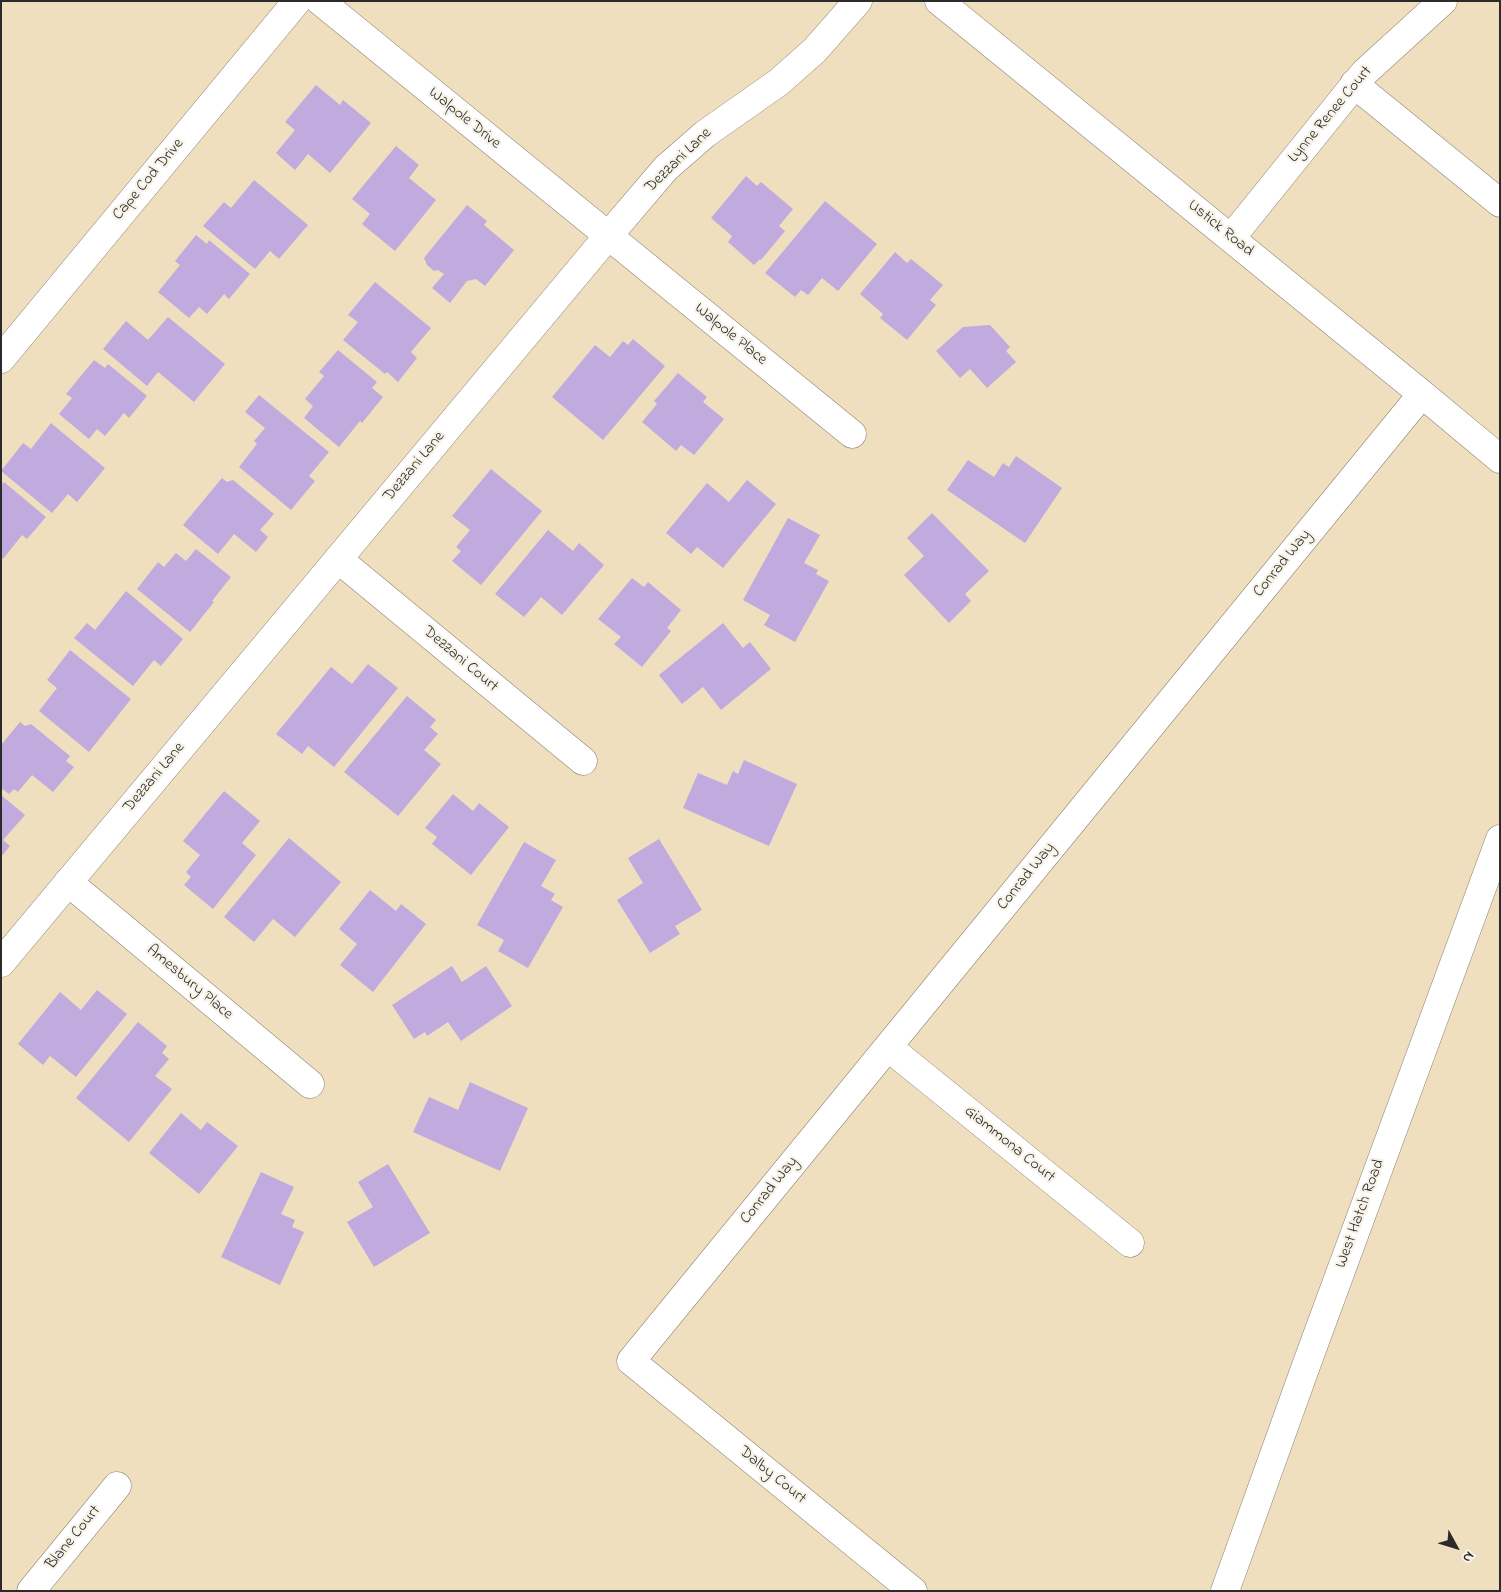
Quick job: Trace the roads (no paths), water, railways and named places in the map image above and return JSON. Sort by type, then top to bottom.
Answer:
[{"type":"street","name":"Cape Cod Drive","points":[[1,360],[297,1]]},
{"type":"street","name":"Walpole Drive","points":[[320,1],[608,236]]},
{"type":"street","name":"Dezzani Lane","points":[[1,963],[666,168],[705,134],[779,82],[794,69],[815,50],[858,1]]},
{"type":"street","name":"Ustick Road","points":[[939,1],[1500,459]]},
{"type":"street","name":"Lynne Renee Court","points":[[1231,238],[1354,84],[1443,1]]},
{"type":"street","points":[[1354,84],[1500,203]]},
{"type":"street","name":"Walpole Place","points":[[608,236],[852,434]]},
{"type":"street","name":"Conrad Way","points":[[631,1360],[1422,394]]},
{"type":"street","name":"Dezzani Court","points":[[338,559],[583,761]]},
{"type":"street","name":"West Hatch Road","points":[[1225,1591],[1306,1363],[1500,839]]},
{"type":"street","name":"Amesbury Place","points":[[68,882],[310,1084]]},
{"type":"street","name":"Giammona Court","points":[[888,1047],[1130,1243]]},
{"type":"street","name":"Dalby Court","points":[[631,1360],[913,1591]]},
{"type":"street","name":"Blane Court","points":[[31,1591],[117,1486]]}]
